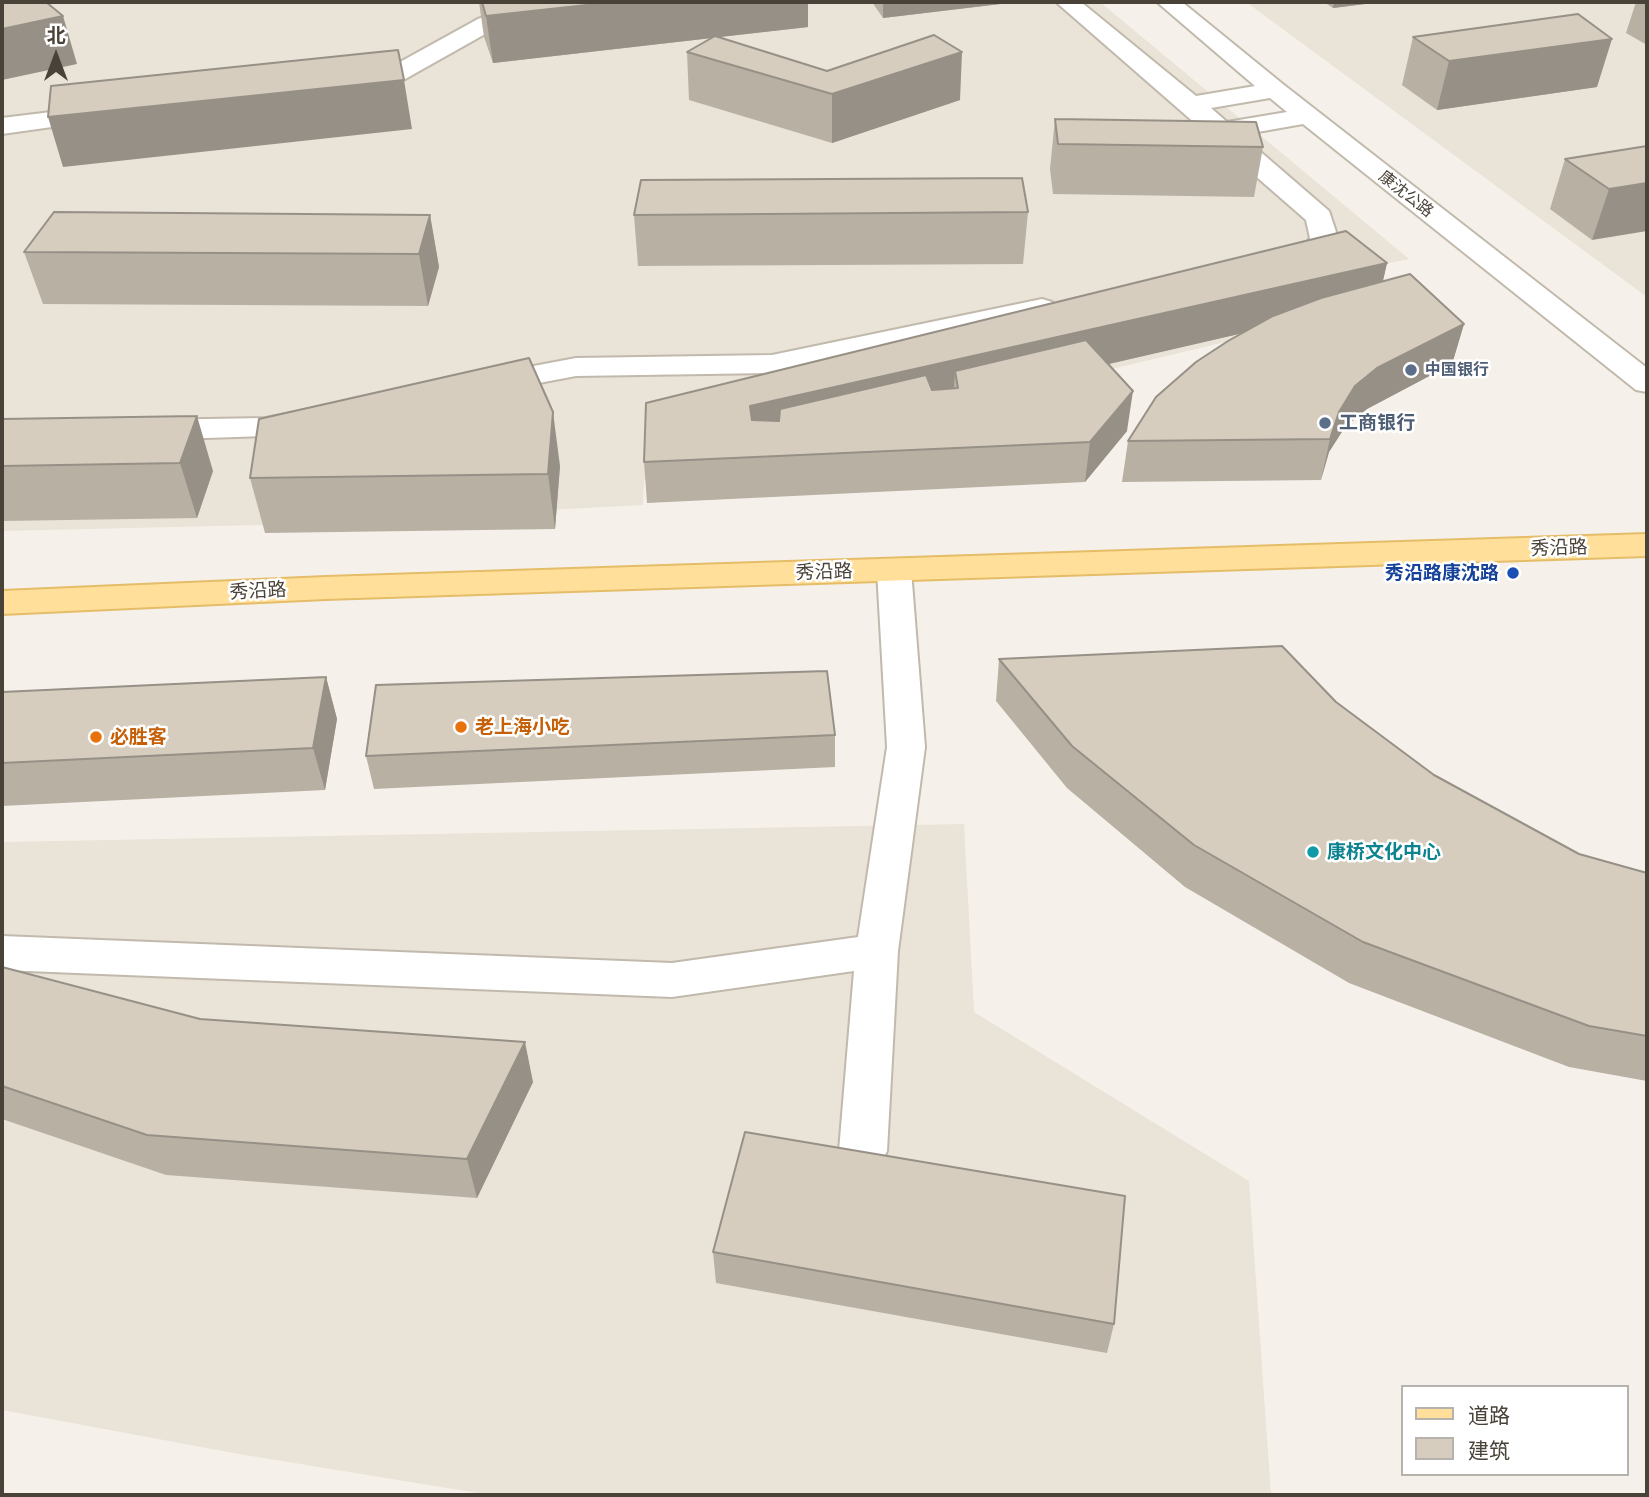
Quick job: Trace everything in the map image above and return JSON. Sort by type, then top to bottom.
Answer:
[{"type":"main road","name":"秀沿路","points":[[2,603],[340,588],[1647,545]]},
{"type":"street","points":[[327,88],[388,78],[486,24],[509,16],[638,2]]},
{"type":"street","points":[[1067,2],[1191,104],[1318,217],[1324,238],[1314,252],[1260,263]]},
{"type":"street","name":"康沈公路","points":[[1167,2],[1647,383]]},
{"type":"street","points":[[1191,104],[1275,90]]},
{"type":"street","points":[[2,125],[124,111]]},
{"type":"street","points":[[1221,131],[1308,116]]},
{"type":"street","points":[[453,390],[576,367],[772,364],[1070,302]]},
{"type":"street","points":[[113,430],[266,427],[333,414]]},
{"type":"street","points":[[863,1151],[877,951],[906,747],[894,570]]},
{"type":"street","points":[[2,953],[672,980],[877,951]]},
{"type":"shaded area","points":[[2,2],[1100,2],[1409,259],[1353,270],[1390,303],[644,480],[643,505],[261,525],[2,531]]},
{"type":"shaded area","points":[[1246,2],[1647,2],[1647,297]]},
{"type":"shaded area","points":[[964,824],[974,1012],[1249,1181],[1271,1495],[490,1495],[239,1454],[2,1410],[2,842]]},
{"type":"building","points":[[46,2],[63,16],[2,29],[2,3]]},
{"type":"building","points":[[482,2],[614,2],[486,16]]},
{"type":"building","points":[[1578,14],[1612,39],[1449,61],[1413,37]]},
{"type":"building","points":[[934,35],[962,52],[832,94],[687,52],[715,36],[827,71]]},
{"type":"building","points":[[398,50],[404,80],[48,117],[51,86]]},
{"type":"building","points":[[1055,119],[1256,122],[1263,147],[1058,144]]},
{"type":"building","points":[[1647,146],[1647,183],[1609,189],[1565,159]]},
{"type":"building","points":[[1022,178],[1028,212],[634,215],[641,180]]},
{"type":"building","points":[[54,212],[430,215],[419,254],[24,252]]},
{"type":"building","points":[[1346,231],[1387,263],[750,406],[752,420],[779,421],[780,409],[926,375],[932,390],[958,388],[955,371],[1086,340],[1133,391],[1090,442],[644,462],[646,403]]},
{"type":"building","points":[[1410,274],[1464,324],[1377,368],[1355,386],[1339,412],[1330,439],[1128,441],[1156,397],[1196,362],[1228,341],[1273,316],[1321,298]]},
{"type":"building","points":[[529,358],[553,412],[548,474],[250,478],[259,419]]},
{"type":"building","points":[[197,416],[180,463],[2,466],[2,419]]},
{"type":"building","name":"康桥文化中心","points":[[1282,646],[1336,702],[1434,775],[1579,854],[1647,873],[1647,1036],[1589,1026],[1363,942],[1194,845],[1072,746],[999,659]]},
{"type":"building","points":[[827,671],[835,735],[366,756],[376,685]]},
{"type":"building","points":[[326,677],[313,748],[2,763],[2,692]]},
{"type":"building","points":[[2,967],[200,1019],[525,1042],[467,1159],[147,1135],[2,1086]]},
{"type":"building","points":[[745,1132],[1125,1196],[1114,1324],[713,1252]]},
{"type":"place","name":"中国银行","points":[[1411,370]]},
{"type":"place","name":"工商银行","points":[[1325,423]]},
{"type":"place","name":"秀沿路康沈路","points":[[1513,573]]},
{"type":"place","name":"老上海小吃","points":[[461,727]]},
{"type":"place","name":"必胜客","points":[[96,737]]},
{"type":"place","name":"康桥文化中心","points":[[1313,852]]}]
